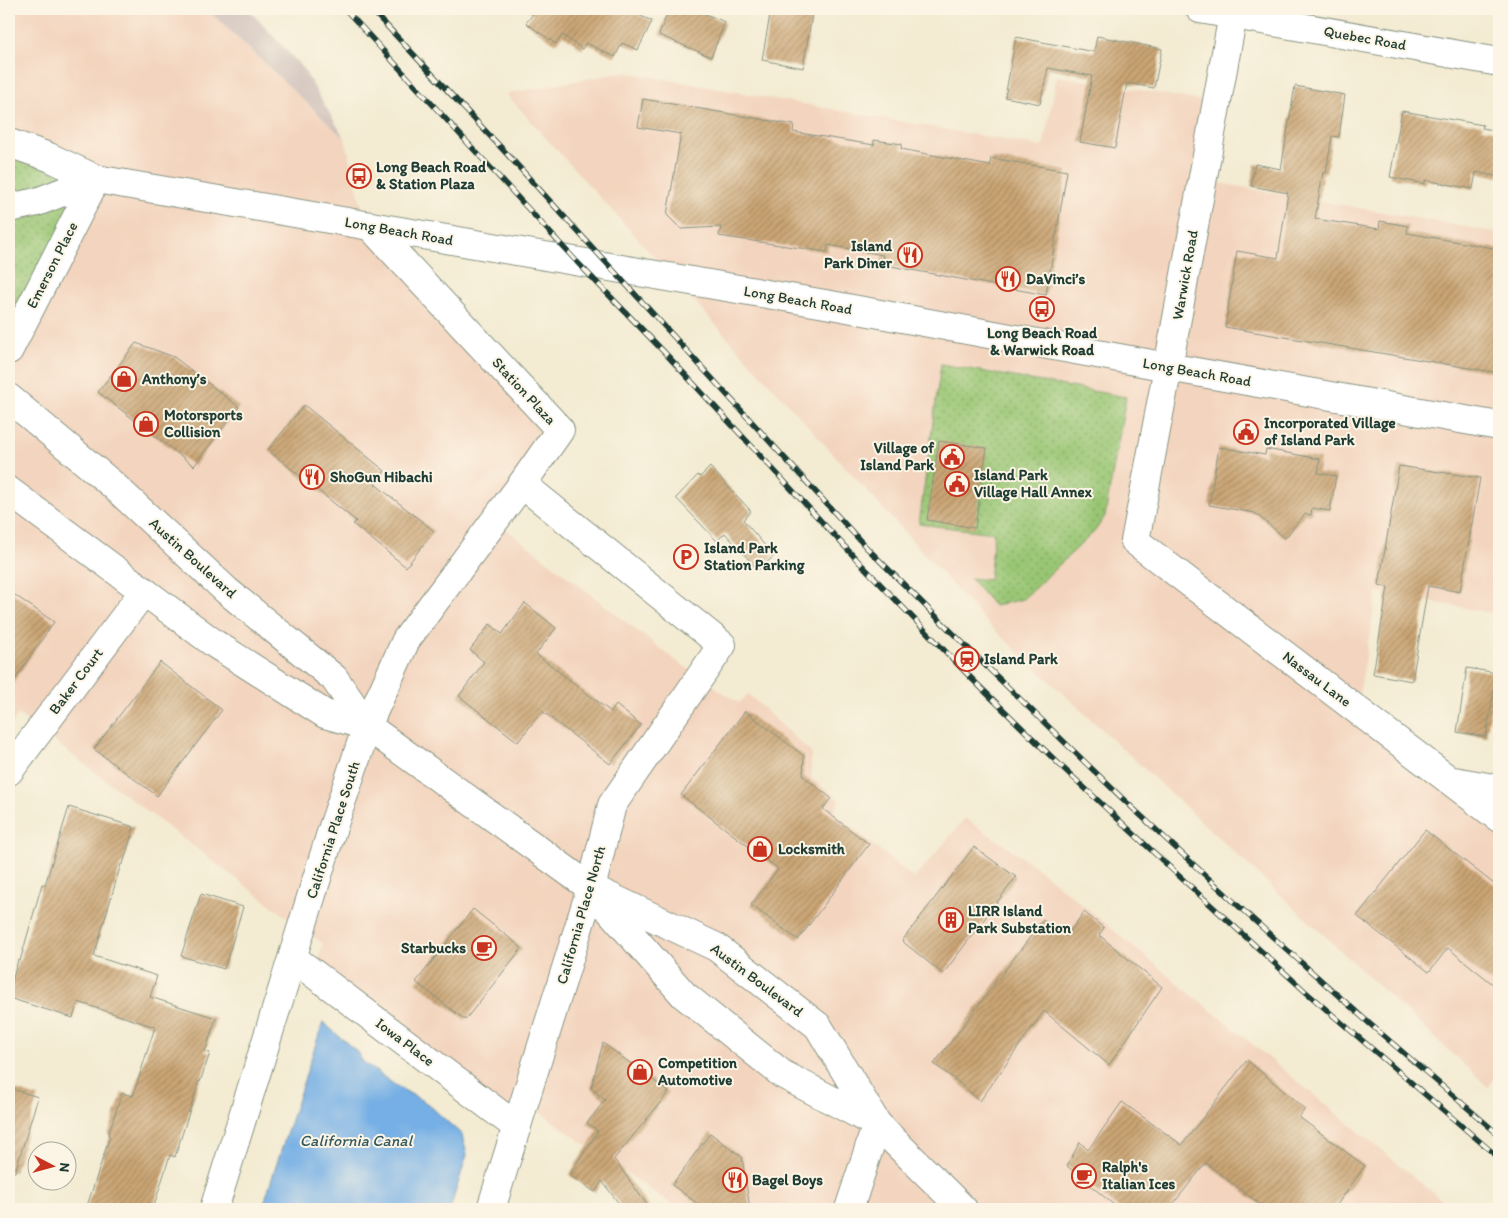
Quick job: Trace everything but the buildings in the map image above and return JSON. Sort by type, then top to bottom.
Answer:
[{"type":"street","name":"Quebec Road","points":[[1200,9],[1233,12],[1499,62]]},
{"type":"street","name":"Warwick Road","points":[[1136,541],[1233,12]]},
{"type":"street","name":"Long Beach Road","points":[[9,143],[49,157],[96,179],[831,305],[1499,426]]},
{"type":"street","points":[[9,208],[37,202],[96,179]]},
{"type":"street","name":"Emerson Place","points":[[9,350],[96,179]]},
{"type":"street","name":"Station Plaza","points":[[370,226],[560,430],[522,484]]},
{"type":"street","name":"Austin Boulevard","points":[[9,398],[113,485],[227,591],[334,678],[367,726],[591,888],[716,946],[818,1026],[877,1124],[963,1209]]},
{"type":"street","name":"California Place North","points":[[491,1209],[591,888],[612,805],[722,645],[522,484]]},
{"type":"street","name":"California Place South","points":[[214,1209],[331,833],[367,726],[406,640],[522,484]]},
{"type":"street","name":"Austin Boulevard","points":[[9,491],[215,644],[325,714],[367,726]]},
{"type":"street","name":"Nassau Lane","points":[[1136,541],[1499,818]]},
{"type":"street","name":"Baker Court","points":[[9,771],[144,591]]},
{"type":"street","points":[[1450,780],[1499,789]]},
{"type":"street","name":"Austin Boulevard","points":[[591,888],[684,995],[782,1074],[877,1124]]},
{"type":"street","name":"Iowa Place","points":[[293,958],[517,1127]]},
{"type":"street","points":[[849,1209],[877,1124]]},
{"type":"shaded area","points":[[9,9],[207,9],[345,139],[368,231],[555,431],[492,518],[675,660],[739,703],[748,694],[811,753],[811,778],[839,800],[833,812],[914,879],[965,818],[1035,866],[1453,1209],[678,1209],[521,1099],[509,1113],[317,965],[323,944],[18,714],[9,731]]},
{"type":"shaded area","points":[[207,9],[248,9],[302,67],[345,139]]},
{"type":"shaded area","points":[[624,72],[1043,147],[1057,76],[1220,104],[1208,181],[1499,233],[1499,614],[1377,592],[1355,718],[1499,831],[1499,1072],[1488,1087],[989,625],[506,94]]},
{"type":"green space","points":[[9,155],[76,178],[9,195]]},
{"type":"green space","points":[[80,194],[9,330],[9,216]]},
{"type":"green space","points":[[941,364],[1126,397],[1105,516],[1095,531],[1023,599],[994,606],[970,578],[989,580],[994,533],[919,524]]},
{"type":"water","name":"California Canal","points":[[323,1022],[357,1052],[363,1062],[395,1085],[428,1104],[462,1135],[467,1155],[450,1209],[262,1209]]},
{"type":"railway","points":[[345,9],[577,262],[665,353],[860,563],[973,680],[1061,766],[1307,993],[1499,1158]]},
{"type":"railway","points":[[371,9],[507,154],[866,547],[1124,800],[1370,1024],[1499,1135]]},
{"type":"place","name":"Long Beach Road & Station Plaza","points":[[359,176]]},
{"type":"place","name":"Island Park Diner","points":[[910,255]]},
{"type":"place","name":"DaVinci’s","points":[[1008,279]]},
{"type":"place","name":"Long Beach Road & Warwick Road","points":[[1042,309]]},
{"type":"place","name":"Anthony’s","points":[[124,379]]},
{"type":"place","name":"Motorsports Collision","points":[[146,424]]},
{"type":"place","name":"Incorporated Village of Island Park","points":[[1246,432]]},
{"type":"place","name":"Village of Island Park","points":[[952,457]]},
{"type":"place","name":"ShoGun Hibachi","points":[[312,477]]},
{"type":"place","name":"Island Park Village Hall Annex","points":[[957,484]]},
{"type":"place","name":"Island Park Station Parking","points":[[686,557]]},
{"type":"place","name":"Island Park","points":[[967,659]]},
{"type":"place","name":"Locksmith","points":[[760,849]]},
{"type":"place","name":"LIRR Island Park Substation","points":[[951,920]]},
{"type":"place","name":"Starbucks","points":[[484,948]]},
{"type":"place","name":"Competition Automotive","points":[[640,1072]]},
{"type":"place","name":"Ralph's Italian Ices","points":[[1084,1176]]},
{"type":"place","name":"Bagel Boys","points":[[735,1180]]}]
